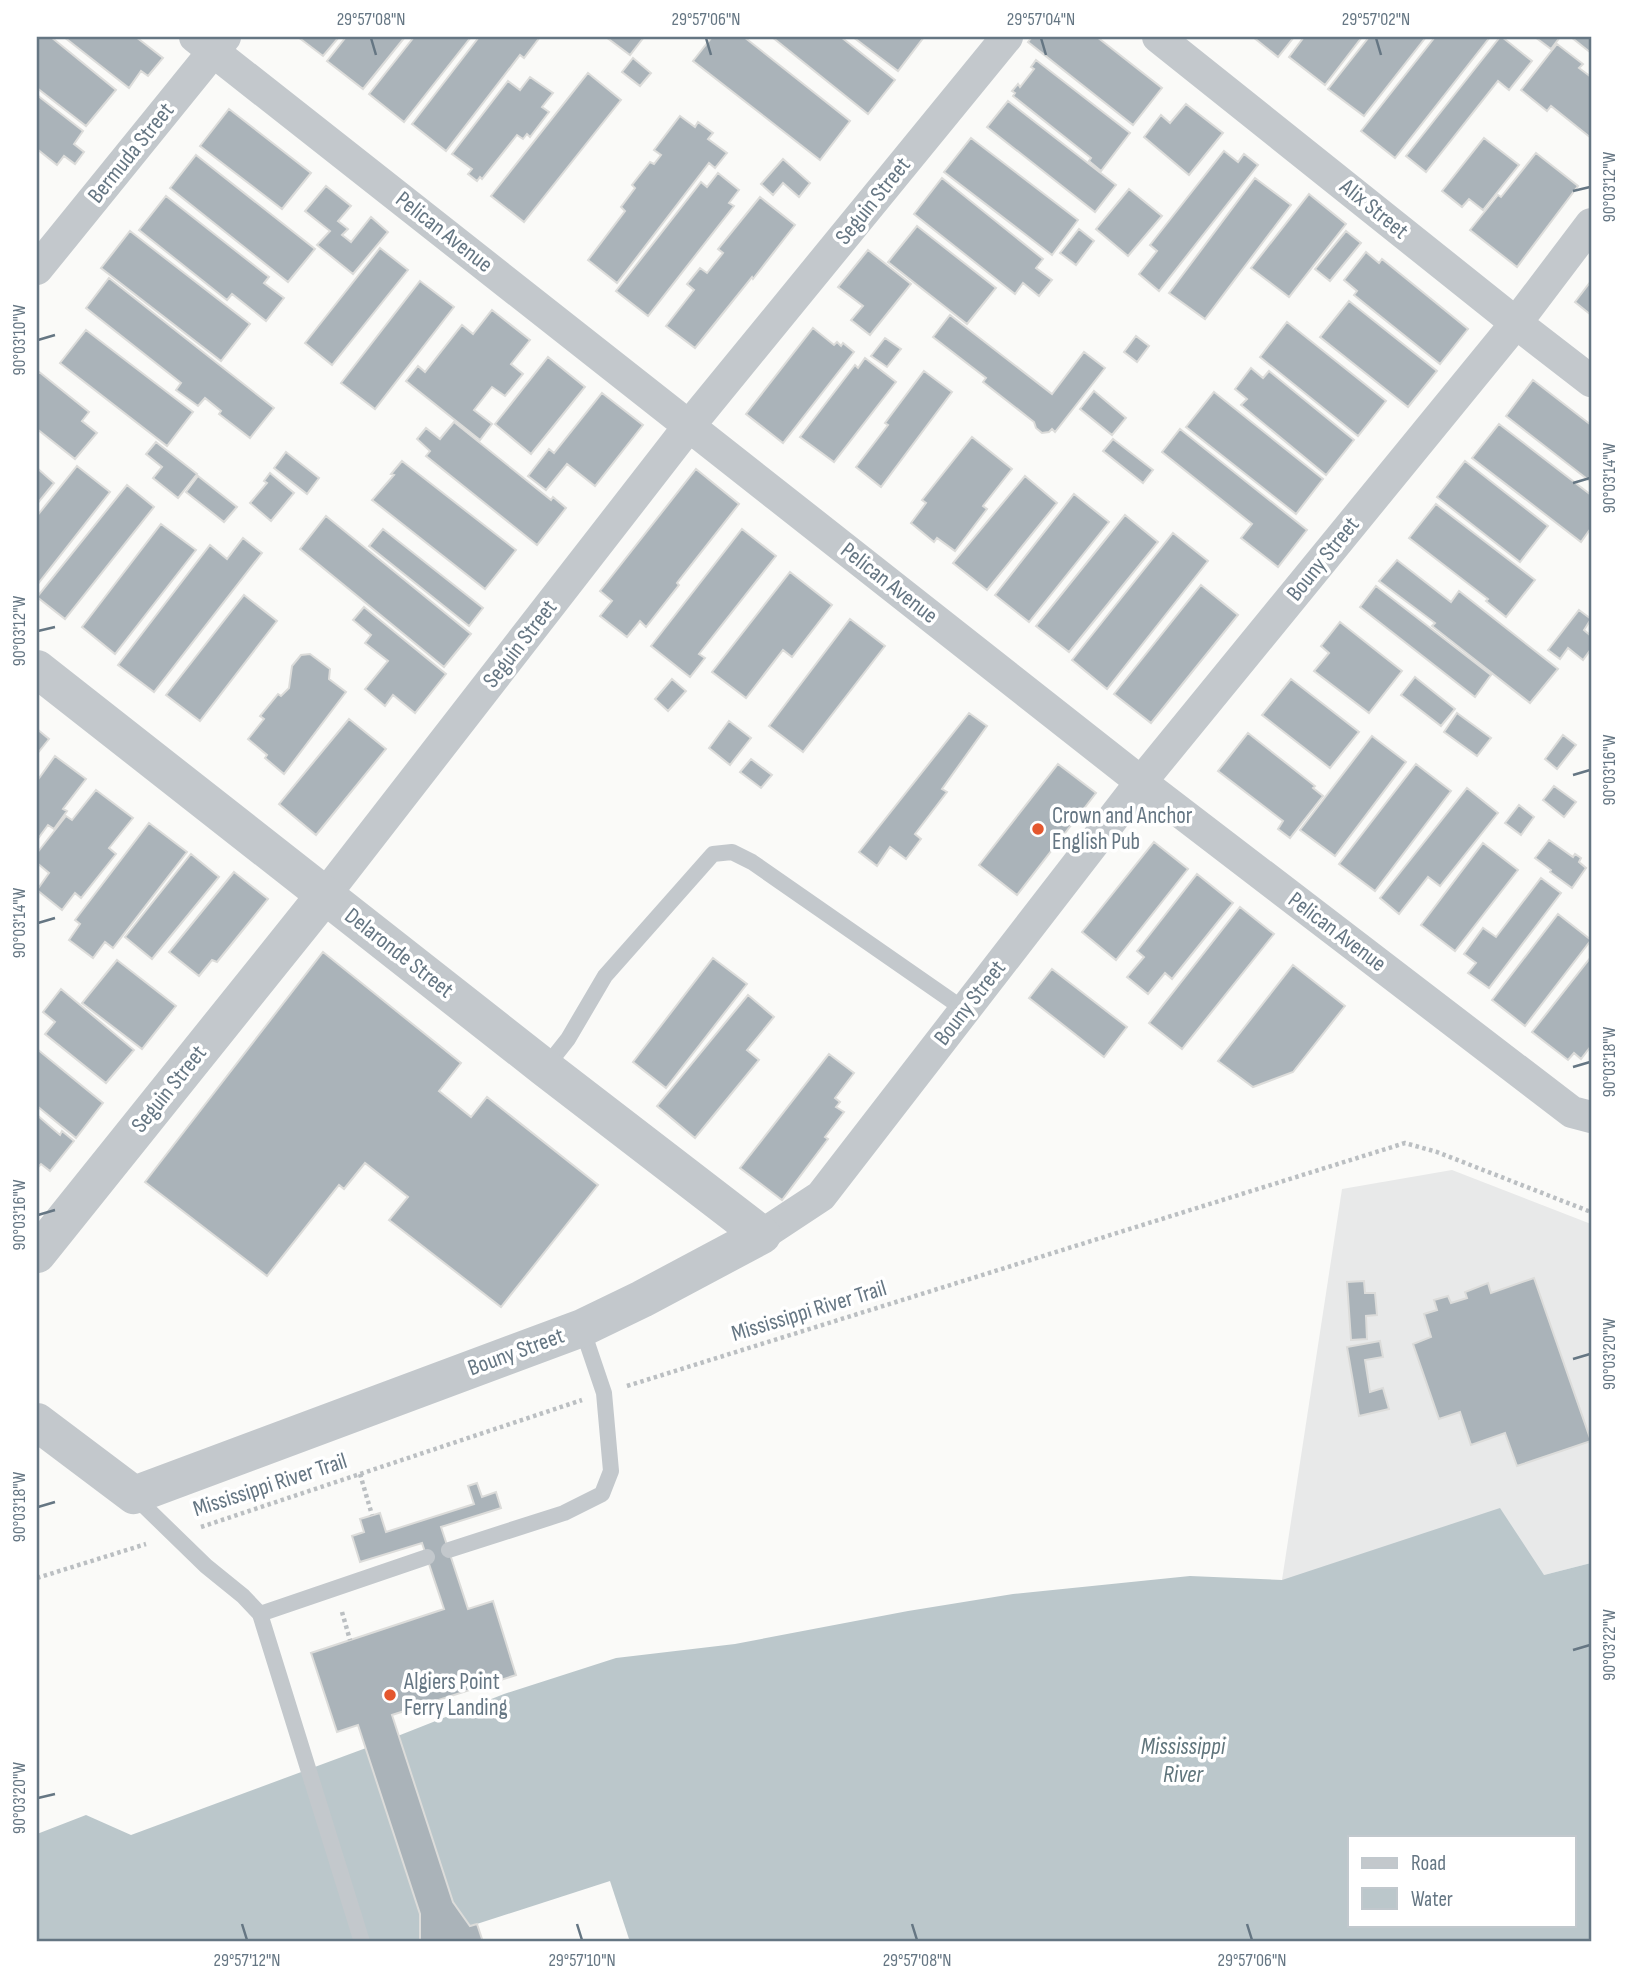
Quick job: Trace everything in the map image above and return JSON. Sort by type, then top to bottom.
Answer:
[{"type":"street","name":"Seguin Street","points":[[37,1254],[325,895],[690,426],[1007,37]]},
{"type":"street","name":"Alix Street","points":[[1158,37],[1591,381]]},
{"type":"street","name":"Pelican Avenue","points":[[212,41],[690,426],[1141,782],[1572,1112],[1591,1117]]},
{"type":"street","name":"Bermuda Street","points":[[37,269],[212,41]]},
{"type":"street","name":"Bouny Street","points":[[134,1495],[582,1328],[761,1235],[821,1196],[1141,782],[1516,323],[1591,224]]},
{"type":"street","name":"Delaronde Street","points":[[37,669],[761,1235]]},
{"type":"street","points":[[37,1422],[134,1495]]},
{"type":"lane","points":[[545,1068],[568,1039],[605,976],[713,854],[732,852],[752,862],[965,1010]]},
{"type":"lane","points":[[449,1550],[564,1513],[602,1494],[611,1471],[604,1393],[582,1328]]},
{"type":"lane","points":[[134,1495],[206,1566],[243,1596],[260,1614],[362,1942]]},
{"type":"lane","points":[[260,1614],[427,1557]]},
{"type":"path","name":"Mississippi River Trail","points":[[37,1578],[604,1393],[1405,1143],[1437,1152],[1591,1212]]},
{"type":"path","points":[[360,1474],[372,1515]]},
{"type":"shaded area","points":[[1452,1170],[1591,1224],[1591,1563],[1544,1575],[1282,1580],[1342,1189]]},
{"type":"water","name":"Mississippi River","points":[[1500,1508],[1544,1575],[1591,1563],[1591,1942],[37,1942],[37,1834],[86,1815],[131,1835],[504,1694],[616,1658],[735,1644],[1013,1594],[1190,1576],[1282,1580]]},
{"type":"pier","points":[[610,1881],[630,1942],[421,1942]]},
{"type":"building","points":[[37,37],[51,37],[116,90],[86,126],[37,88]]},
{"type":"building","points":[[64,37],[136,37],[163,58],[148,76],[141,71],[129,88]]},
{"type":"building","points":[[298,37],[339,37],[323,56]]},
{"type":"building","points":[[346,37],[405,37],[363,89],[327,61]]},
{"type":"building","points":[[414,37],[471,37],[404,122],[369,94]]},
{"type":"building","points":[[479,37],[540,37],[524,58],[520,55],[446,151],[412,124]]},
{"type":"building","points":[[606,37],[644,37],[630,55]]},
{"type":"building","points":[[712,37],[744,37],[850,121],[820,160],[693,61]]},
{"type":"building","points":[[772,37],[841,37],[895,80],[868,114]]},
{"type":"building","points":[[853,37],[924,37],[898,71]]},
{"type":"building","points":[[1032,37],[1097,37],[1162,88],[1133,125],[1028,42]]},
{"type":"building","points":[[1253,37],[1294,37],[1278,57]]},
{"type":"building","points":[[1304,37],[1362,37],[1325,85],[1289,57]]},
{"type":"building","points":[[1369,37],[1426,37],[1364,116],[1328,89]]},
{"type":"building","points":[[1435,37],[1490,37],[1395,158],[1361,131]]},
{"type":"building","points":[[1500,37],[1532,61],[1509,90],[1498,81],[1426,172],[1406,156]]},
{"type":"building","points":[[1535,37],[1560,37],[1551,49]]},
{"type":"building","points":[[1571,37],[1591,37],[1591,53]]},
{"type":"building","points":[[1557,44],[1583,64],[1579,68],[1591,77],[1591,138],[1551,106],[1547,111],[1521,90]]},
{"type":"building","points":[[633,58],[651,73],[640,86],[622,72]]},
{"type":"building","points":[[1036,60],[1130,133],[1101,171],[1089,161],[1091,158],[1013,96],[1015,93],[1012,91],[1018,84],[1020,87],[1034,69],[1031,67]]},
{"type":"building","points":[[588,73],[621,100],[524,222],[491,196]]},
{"type":"building","points":[[530,77],[553,93],[542,107],[549,112],[530,137],[527,134],[523,139],[517,135],[482,179],[480,177],[477,181],[468,174],[472,169],[452,154],[508,81],[520,90]]},
{"type":"building","points":[[37,95],[83,131],[74,144],[84,152],[75,164],[64,156],[57,165],[37,149]]},
{"type":"building","points":[[1008,101],[1116,185],[1095,212],[987,127]]},
{"type":"building","points":[[1186,104],[1223,133],[1189,175],[1144,137],[1161,115],[1170,123]]},
{"type":"building","points":[[229,109],[311,173],[282,209],[200,146]]},
{"type":"building","points":[[680,116],[695,127],[698,122],[713,133],[708,139],[727,153],[715,168],[709,163],[617,283],[588,260],[625,211],[621,207],[635,188],[632,185],[650,162],[654,164],[661,155],[654,150]]},
{"type":"building","points":[[971,138],[1078,220],[1052,255],[944,172]]},
{"type":"building","points":[[1484,138],[1519,165],[1483,210],[1469,199],[1462,207],[1442,191]]},
{"type":"building","points":[[1224,151],[1238,162],[1244,154],[1258,165],[1159,291],[1139,274],[1157,251],[1150,245]]},
{"type":"building","points":[[1536,153],[1578,186],[1517,267],[1470,230]]},
{"type":"building","points":[[196,155],[315,249],[288,282],[170,188]]},
{"type":"building","points":[[783,159],[810,183],[799,197],[783,183],[773,195],[761,184]]},
{"type":"building","points":[[718,173],[739,190],[729,203],[734,206],[648,316],[616,291],[701,182],[707,187]]},
{"type":"building","points":[[942,178],[1043,259],[1036,268],[1052,280],[1039,296],[1023,283],[1015,294],[914,214]]},
{"type":"building","points":[[1255,178],[1291,205],[1205,319],[1169,293]]},
{"type":"building","points":[[326,186],[351,206],[338,221],[348,229],[342,235],[351,242],[371,217],[388,232],[353,274],[317,245],[330,231],[305,211]]},
{"type":"building","points":[[1129,189],[1162,216],[1128,256],[1096,229]]},
{"type":"building","points":[[1309,194],[1346,224],[1289,297],[1251,268]]},
{"type":"building","points":[[166,196],[269,277],[264,283],[284,298],[266,321],[232,294],[227,300],[139,230]]},
{"type":"building","points":[[760,197],[795,225],[695,348],[666,326],[694,290],[687,284],[700,268],[707,273],[723,253],[718,249]]},
{"type":"building","points":[[917,226],[996,288],[967,324],[888,262]]},
{"type":"building","points":[[1079,229],[1094,241],[1076,265],[1060,253]]},
{"type":"building","points":[[130,231],[250,324],[221,361],[101,268]]},
{"type":"building","points":[[1346,231],[1361,243],[1330,281],[1315,269]]},
{"type":"building","points":[[380,248],[408,270],[332,365],[305,343]]},
{"type":"building","points":[[868,250],[911,284],[870,335],[851,320],[863,306],[838,287]]},
{"type":"building","points":[[1366,252],[1379,263],[1382,259],[1468,329],[1440,364],[1354,295],[1357,291],[1344,280]]},
{"type":"building","points":[[109,278],[274,408],[250,438],[219,414],[221,411],[205,398],[198,406],[176,390],[181,383],[86,308]]},
{"type":"building","points":[[420,281],[454,307],[375,409],[341,383]]},
{"type":"building","points":[[1591,281],[1591,315],[1575,302]]},
{"type":"building","points":[[1349,301],[1437,371],[1408,407],[1320,337]]},
{"type":"building","points":[[492,310],[530,340],[511,364],[523,374],[505,396],[492,387],[474,410],[492,424],[480,440],[406,381],[418,366],[425,372],[462,325],[473,334]]},
{"type":"building","points":[[950,315],[1052,394],[1084,352],[1105,368],[1055,432],[1052,429],[1042,433],[1034,422],[983,382],[986,378],[933,337]]},
{"type":"building","points":[[1287,322],[1386,401],[1358,436],[1260,357]]},
{"type":"building","points":[[813,328],[834,345],[837,342],[841,346],[843,343],[854,352],[783,443],[746,414]]},
{"type":"building","points":[[86,330],[193,412],[167,446],[60,363]]},
{"type":"building","points":[[1136,336],[1149,346],[1137,362],[1124,352]]},
{"type":"building","points":[[885,338],[901,349],[887,367],[871,356]]},
{"type":"building","points":[[548,357],[585,387],[531,454],[495,424]]},
{"type":"building","points":[[865,358],[896,382],[834,462],[800,437],[855,365],[858,368]]},
{"type":"building","points":[[1251,368],[1263,378],[1269,371],[1354,440],[1326,475],[1241,405],[1247,399],[1235,389]]},
{"type":"building","points":[[38,371],[89,412],[82,421],[97,433],[75,459],[37,429]]},
{"type":"building","points":[[924,371],[952,392],[881,487],[856,467]]},
{"type":"building","points":[[1533,380],[1591,425],[1591,482],[1506,416]]},
{"type":"building","points":[[1094,391],[1126,418],[1112,435],[1080,409]]},
{"type":"building","points":[[1214,392],[1323,479],[1296,514],[1186,427]]},
{"type":"building","points":[[602,393],[643,425],[595,486],[567,464],[546,490],[528,476],[549,449],[554,453]]},
{"type":"building","points":[[454,422],[551,500],[553,497],[566,508],[537,545],[426,456],[430,451],[417,439],[426,428],[440,439]]},
{"type":"building","points":[[1499,424],[1591,495],[1591,528],[1581,542],[1472,458]]},
{"type":"building","points":[[1180,429],[1307,530],[1278,567],[1241,538],[1252,524],[1162,452]]},
{"type":"building","points":[[972,437],[1012,469],[983,506],[987,509],[955,551],[937,538],[934,542],[911,523],[926,503],[922,500]]},
{"type":"building","points":[[1113,439],[1153,470],[1143,483],[1103,451]]},
{"type":"building","points":[[156,442],[197,474],[178,498],[153,478],[162,467],[146,454]]},
{"type":"building","points":[[286,452],[319,478],[307,494],[274,468]]},
{"type":"building","points":[[402,461],[516,550],[485,589],[372,500],[394,475],[391,474]]},
{"type":"building","points":[[1465,461],[1548,526],[1520,562],[1437,497]]},
{"type":"building","points":[[77,466],[110,492],[37,585],[37,516]]},
{"type":"building","points":[[37,468],[54,483],[37,504]]},
{"type":"building","points":[[696,469],[739,504],[646,627],[640,621],[627,637],[600,616],[612,601],[600,591]]},
{"type":"building","points":[[270,473],[294,493],[271,521],[250,503],[267,483],[264,481]]},
{"type":"building","points":[[198,476],[237,507],[224,522],[186,492]]},
{"type":"building","points":[[1025,476],[1057,503],[987,590],[953,563]]},
{"type":"building","points":[[127,485],[154,507],[65,619],[37,597]]},
{"type":"building","points":[[1074,494],[1109,522],[1029,622],[995,595]]},
{"type":"building","points":[[1436,504],[1535,580],[1506,617],[1486,601],[1488,599],[1409,538]]},
{"type":"building","points":[[1125,515],[1158,542],[1069,652],[1036,626]]},
{"type":"building","points":[[326,516],[471,634],[444,667],[300,549]]},
{"type":"building","points":[[161,524],[196,550],[115,654],[82,627]]},
{"type":"building","points":[[383,529],[483,608],[469,626],[369,546]]},
{"type":"building","points":[[742,529],[776,556],[699,654],[705,658],[690,677],[651,646]]},
{"type":"building","points":[[1173,533],[1208,561],[1107,689],[1072,660]]},
{"type":"building","points":[[243,538],[262,553],[154,692],[118,665],[210,545],[227,559]]},
{"type":"building","points":[[1397,560],[1451,602],[1459,591],[1558,669],[1530,703],[1432,626],[1435,623],[1379,581]]},
{"type":"building","points":[[790,572],[832,605],[792,657],[783,650],[746,698],[712,672]]},
{"type":"building","points":[[1201,585],[1238,615],[1151,723],[1114,694]]},
{"type":"building","points":[[1376,586],[1491,675],[1475,697],[1360,607]]},
{"type":"building","points":[[244,595],[277,621],[200,721],[166,695]]},
{"type":"building","points":[[364,607],[446,674],[415,713],[393,695],[385,706],[365,689],[388,661],[365,643],[371,635],[353,620]]},
{"type":"building","points":[[1579,610],[1591,619],[1584,630],[1591,636],[1591,649],[1583,660],[1568,648],[1560,659],[1548,650]]},
{"type":"building","points":[[850,619],[885,646],[803,752],[769,726]]},
{"type":"building","points":[[1340,622],[1402,671],[1369,713],[1314,671],[1329,653],[1321,646]]},
{"type":"building","points":[[310,654],[330,669],[329,679],[346,692],[284,774],[248,739],[264,719],[260,716],[278,694],[281,696],[289,688],[292,666],[301,655]]},
{"type":"building","points":[[1415,677],[1455,709],[1441,726],[1401,695]]},
{"type":"building","points":[[672,679],[686,691],[668,711],[655,699]]},
{"type":"building","points":[[1291,679],[1359,732],[1330,768],[1262,715]]},
{"type":"building","points":[[969,713],[987,726],[942,789],[947,792],[915,834],[921,839],[906,859],[890,847],[877,866],[859,852]]},
{"type":"building","points":[[1457,713],[1491,738],[1477,756],[1444,732]]},
{"type":"building","points":[[349,719],[386,749],[316,835],[279,804]]},
{"type":"building","points":[[729,721],[751,738],[730,765],[709,748]]},
{"type":"building","points":[[37,729],[49,739],[37,754]]},
{"type":"building","points":[[1248,733],[1315,786],[1313,788],[1323,796],[1290,838],[1278,829],[1283,821],[1218,771]]},
{"type":"building","points":[[1563,735],[1576,745],[1557,769],[1545,759]]},
{"type":"building","points":[[1372,736],[1406,762],[1335,856],[1300,830]]},
{"type":"building","points":[[55,756],[86,779],[63,809],[67,811],[54,829],[48,825],[37,840],[37,781]]},
{"type":"building","points":[[751,759],[772,775],[761,788],[740,772]]},
{"type":"building","name":"Crown and Anchor English Pub","points":[[1058,764],[1096,793],[1017,895],[979,865]]},
{"type":"building","points":[[1416,764],[1451,791],[1375,891],[1339,864]]},
{"type":"building","points":[[1554,786],[1576,802],[1564,817],[1543,800]]},
{"type":"building","points":[[1467,788],[1498,813],[1440,886],[1428,877],[1399,914],[1380,898]]},
{"type":"building","points":[[96,790],[133,818],[109,848],[116,854],[81,898],[75,893],[62,910],[37,890],[49,873],[37,863],[37,853],[66,816],[72,820]]},
{"type":"building","points":[[1519,805],[1534,817],[1521,835],[1505,823]]},
{"type":"building","points":[[149,823],[187,852],[113,948],[105,942],[93,958],[69,940],[80,924],[75,920]]},
{"type":"building","points":[[1549,840],[1573,857],[1575,854],[1581,858],[1579,862],[1586,868],[1572,888],[1535,858]]},
{"type":"building","points":[[1154,842],[1188,869],[1116,960],[1082,932]]},
{"type":"building","points":[[1483,843],[1518,870],[1455,951],[1421,925]]},
{"type":"building","points":[[191,854],[219,877],[152,959],[125,937]]},
{"type":"building","points":[[234,872],[268,899],[217,962],[212,960],[199,976],[169,952]]},
{"type":"building","points":[[1197,874],[1233,903],[1172,979],[1165,973],[1148,994],[1127,977],[1144,957],[1137,951]]},
{"type":"building","points":[[1541,878],[1561,893],[1489,988],[1468,973],[1476,963],[1464,954],[1483,928],[1496,937]]},
{"type":"building","points":[[1240,907],[1274,934],[1182,1049],[1149,1023]]},
{"type":"building","points":[[1558,914],[1591,940],[1525,1026],[1492,1000]]},
{"type":"building","points":[[323,952],[461,1063],[439,1091],[471,1117],[487,1097],[598,1185],[501,1307],[389,1220],[408,1197],[365,1163],[344,1189],[339,1185],[267,1276],[145,1182]]},
{"type":"building","points":[[1591,957],[1591,1046],[1581,1059],[1574,1053],[1568,1060],[1532,1032]]},
{"type":"building","points":[[713,958],[747,984],[666,1088],[633,1062]]},
{"type":"building","points":[[117,960],[176,1006],[142,1049],[82,1003]]},
{"type":"building","points":[[1293,965],[1345,1006],[1293,1072],[1253,1087],[1218,1061]]},
{"type":"building","points":[[1052,969],[1127,1027],[1104,1057],[1029,998]]},
{"type":"building","points":[[61,989],[134,1050],[106,1083],[45,1034],[55,1022],[43,1012]]},
{"type":"building","points":[[748,995],[774,1017],[747,1050],[759,1060],[695,1138],[657,1106]]},
{"type":"building","points":[[37,1049],[103,1103],[76,1138],[37,1106]]},
{"type":"building","points":[[829,1054],[854,1073],[835,1098],[840,1102],[836,1107],[844,1112],[825,1137],[828,1139],[782,1200],[740,1168]]},
{"type":"building","points":[[37,1115],[60,1135],[62,1131],[74,1141],[50,1171],[41,1164],[37,1166]]},
{"type":"building","points":[[1534,1278],[1591,1441],[1517,1466],[1505,1433],[1471,1445],[1460,1412],[1439,1419],[1413,1344],[1431,1337],[1424,1314],[1437,1310],[1434,1300],[1448,1296],[1451,1303],[1467,1298],[1465,1292],[1488,1283],[1491,1293]]},
{"type":"building","points":[[1364,1281],[1365,1293],[1375,1293],[1377,1315],[1366,1316],[1367,1339],[1351,1340],[1347,1282]]},
{"type":"building","points":[[1380,1341],[1383,1357],[1365,1360],[1370,1392],[1383,1388],[1389,1409],[1359,1416],[1347,1347]]},
{"type":"building","name":"Algiers Point Ferry Landing","points":[[477,1483],[482,1497],[496,1492],[501,1508],[441,1527],[468,1609],[493,1601],[516,1675],[392,1715],[453,1902],[470,1926],[477,1924],[483,1942],[420,1942],[420,1914],[358,1725],[337,1732],[311,1653],[444,1609],[422,1543],[360,1562],[352,1536],[364,1532],[360,1519],[380,1513],[386,1532],[474,1504],[468,1486]]},
{"type":"place","name":"Crown and Anchor English Pub","points":[[1038,829]]},
{"type":"place","name":"Algiers Point Ferry Landing","points":[[390,1695]]}]
